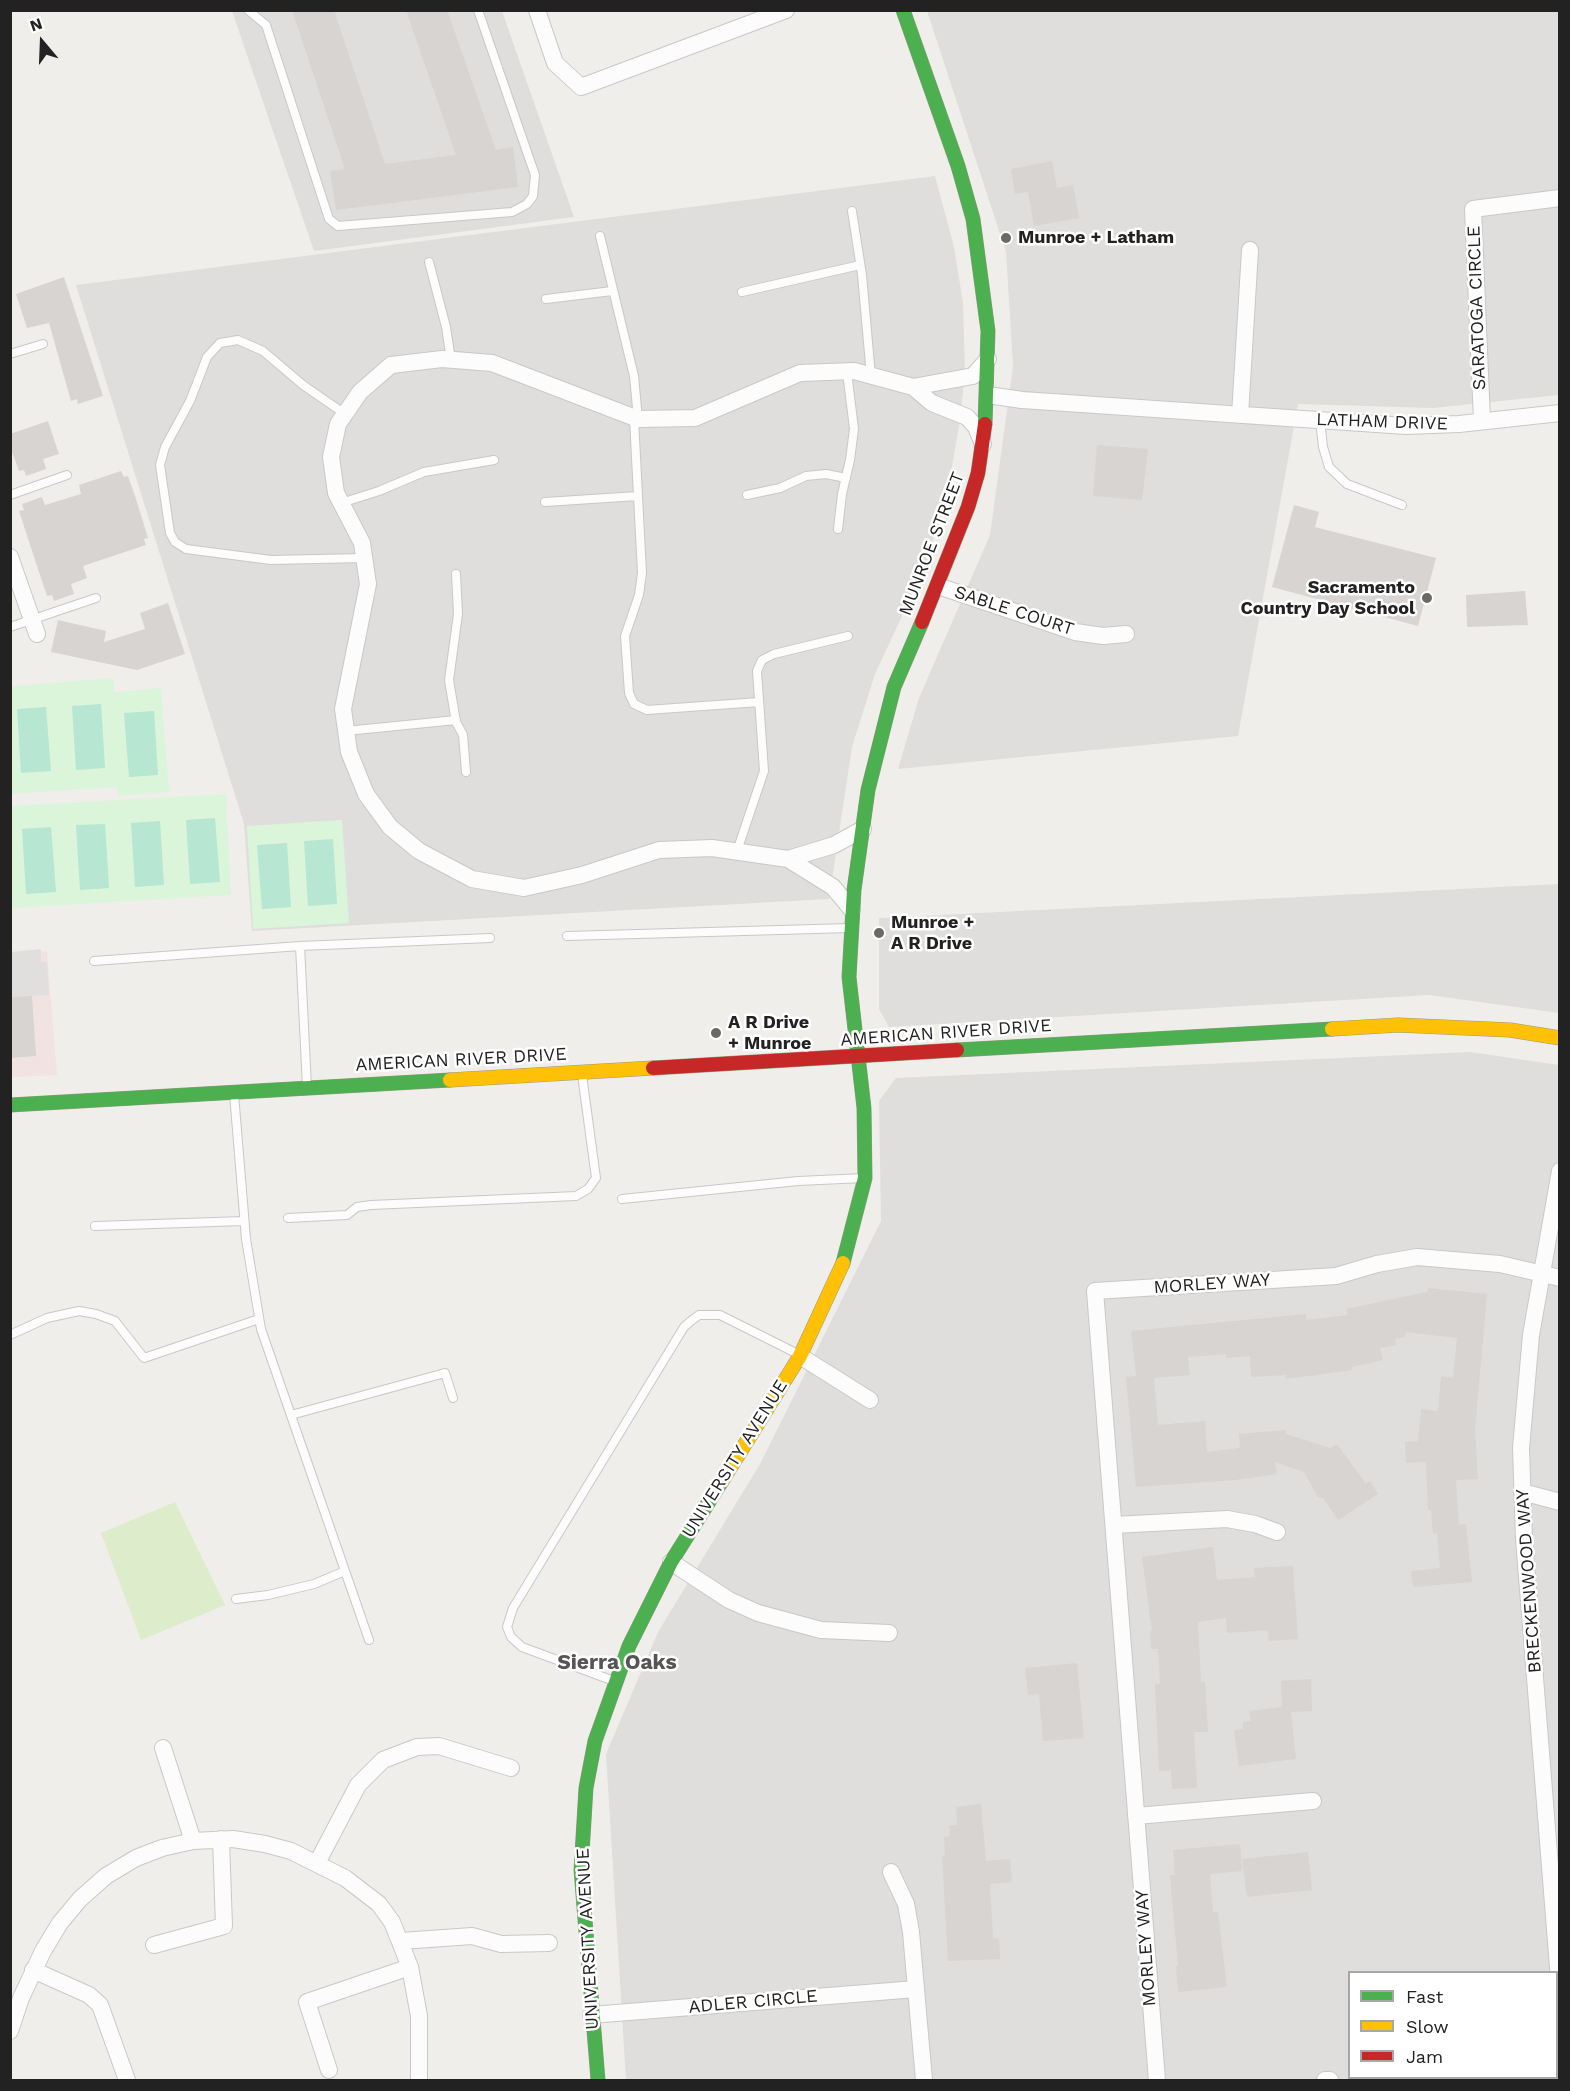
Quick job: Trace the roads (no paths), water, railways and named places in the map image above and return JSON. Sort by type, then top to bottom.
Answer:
[{"type":"street","points":[[537,10],[555,63],[581,87],[786,10]]},
{"type":"street","name":"MUNROE STREET","points":[[856,1056],[849,977],[850,928],[868,790],[894,687],[938,586],[968,507],[978,473],[988,395],[982,274],[973,219],[958,166],[903,10]]},
{"type":"street","name":"SARATOGA CIRCLE","points":[[1482,421],[1473,209],[1560,198]]},
{"type":"street","points":[[1240,415],[1250,250]]},
{"type":"street","points":[[852,910],[833,887],[788,859],[712,848],[659,850],[582,875],[524,888],[472,879],[419,850],[390,827],[366,794],[349,752],[343,709],[368,584],[362,543],[336,493],[331,457],[338,424],[360,392],[391,365],[451,360],[492,363],[636,419],[695,418],[800,374],[847,372],[913,387],[973,376],[988,359]]},
{"type":"street","points":[[913,387],[932,403],[967,417],[976,427],[983,444]]},
{"type":"street","name":"LATHAM DRIVE","points":[[988,395],[1022,400],[1406,426],[1560,413]]},
{"type":"street","points":[[10,557],[34,627]]},
{"type":"street","name":"SABLE COURT","points":[[938,586],[1075,632],[1103,636],[1126,634]]},
{"type":"street","points":[[788,859],[834,845],[863,829]]},
{"type":"street","name":"AMERICAN RIVER DRIVE","points":[[10,1105],[1398,1025],[1510,1030],[1560,1038]]},
{"type":"street","name":"UNIVERSITY AVENUE","points":[[598,2080],[581,1870],[586,1788],[595,1741],[609,1704],[614,1681],[671,1562],[800,1356],[847,1254],[865,1178],[864,1108],[856,1056]]},
{"type":"street","name":"BRECKENWOOD WAY","points":[[1560,1171],[1525,1383],[1522,1492],[1560,1992]]},
{"type":"street","name":"MORLEY WAY","points":[[1157,2080],[1095,1291],[1336,1276],[1377,1264],[1417,1257],[1453,1258],[1560,1278]]},
{"type":"street","points":[[800,1356],[870,1400]]},
{"type":"street","points":[[1522,1492],[1560,1502]]},
{"type":"street","points":[[1113,1525],[1227,1519],[1255,1524],[1277,1532]]},
{"type":"street","points":[[671,1562],[729,1600],[758,1613],[821,1630],[889,1633]]},
{"type":"street","points":[[317,1863],[358,1785],[369,1771],[392,1755],[417,1747],[440,1746],[511,1768]]},
{"type":"street","points":[[162,1748],[193,1841]]},
{"type":"street","points":[[1136,1816],[1313,1801]]},
{"type":"street","points":[[154,1945],[224,1926],[221,1839]]},
{"type":"street","points":[[10,2031],[33,1970],[60,1923],[80,1899],[106,1876],[136,1858],[193,1841],[221,1839],[265,1844],[317,1863],[360,1887],[379,1904],[401,1941],[410,1967],[419,2016],[420,2080]]},
{"type":"street","points":[[891,1872],[906,1904],[924,2080]]},
{"type":"street","points":[[401,1941],[472,1936],[501,1944],[549,1943]]},
{"type":"street","points":[[329,2070],[307,2002],[410,1967]]},
{"type":"street","points":[[33,1970],[89,1995],[100,2005],[127,2080]]},
{"type":"street","name":"ADLER CIRCLE","points":[[591,2015],[916,1989]]},
{"type":"street","points":[[1325,2080],[1330,2080]]},
{"type":"lane","points":[[248,10],[266,25],[328,219],[338,226],[512,212],[527,204],[533,196],[535,175],[478,10]]},
{"type":"lane","points":[[852,211],[871,376]]},
{"type":"lane","points":[[600,236],[634,376],[642,573],[639,595],[625,636],[629,693],[634,704],[647,710],[759,702]]},
{"type":"lane","points":[[429,262],[446,327],[451,360]]},
{"type":"lane","points":[[742,292],[860,265]]},
{"type":"lane","points":[[546,299],[612,291]]},
{"type":"lane","points":[[345,414],[303,385],[263,351],[238,340],[220,343],[207,357],[189,401],[165,447],[159,465],[170,532],[175,542],[186,549],[271,560],[364,558]]},
{"type":"lane","points":[[10,354],[43,344]]},
{"type":"lane","points":[[838,530],[854,429],[847,372]]},
{"type":"lane","points":[[1320,420],[1323,447],[1329,467],[1347,484],[1402,505]]},
{"type":"lane","points":[[341,503],[380,491],[424,472],[494,460]]},
{"type":"lane","points":[[747,495],[780,488],[806,476],[826,474],[846,478]]},
{"type":"lane","points":[[10,495],[67,475]]},
{"type":"lane","points":[[545,502],[638,496]]},
{"type":"lane","points":[[456,574],[458,614],[449,680],[456,720],[464,735],[466,772]]},
{"type":"lane","points":[[10,627],[34,627],[96,598]]},
{"type":"lane","points":[[737,851],[764,771],[757,671],[762,660],[774,654],[848,636]]},
{"type":"lane","points":[[346,731],[456,720]]},
{"type":"lane","points":[[567,936],[850,928]]},
{"type":"lane","points":[[94,961],[300,946],[490,938]]},
{"type":"lane","points":[[300,946],[307,1087]]},
{"type":"lane","points":[[288,1218],[347,1215],[357,1207],[371,1205],[576,1196],[588,1190],[596,1179],[581,1071]]},
{"type":"lane","points":[[234,1092],[244,1221],[259,1319],[369,1640]]},
{"type":"lane","points":[[622,1199],[798,1180],[865,1178]]},
{"type":"lane","points":[[95,1226],[244,1221]]},
{"type":"lane","points":[[10,1335],[47,1317],[79,1311],[115,1321],[144,1358],[259,1319]]},
{"type":"lane","points":[[614,1681],[522,1647],[511,1636],[507,1626],[513,1608],[684,1327],[699,1315],[720,1316],[800,1356]]},
{"type":"lane","points":[[291,1415],[445,1373],[453,1398]]},
{"type":"lane","points":[[237,1599],[268,1595],[314,1584],[345,1571]]},
{"type":"place","name":"Munroe + Latham","points":[[1006,238]]},
{"type":"place","name":"Sacramento Country Day School","points":[[1427,598]]},
{"type":"place","name":"Munroe + A R Drive","points":[[879,933]]},
{"type":"place","name":"A R Drive + Munroe","points":[[716,1033]]},
{"type":"district","name":"Sierra Oaks","points":[[617,1663]]}]
